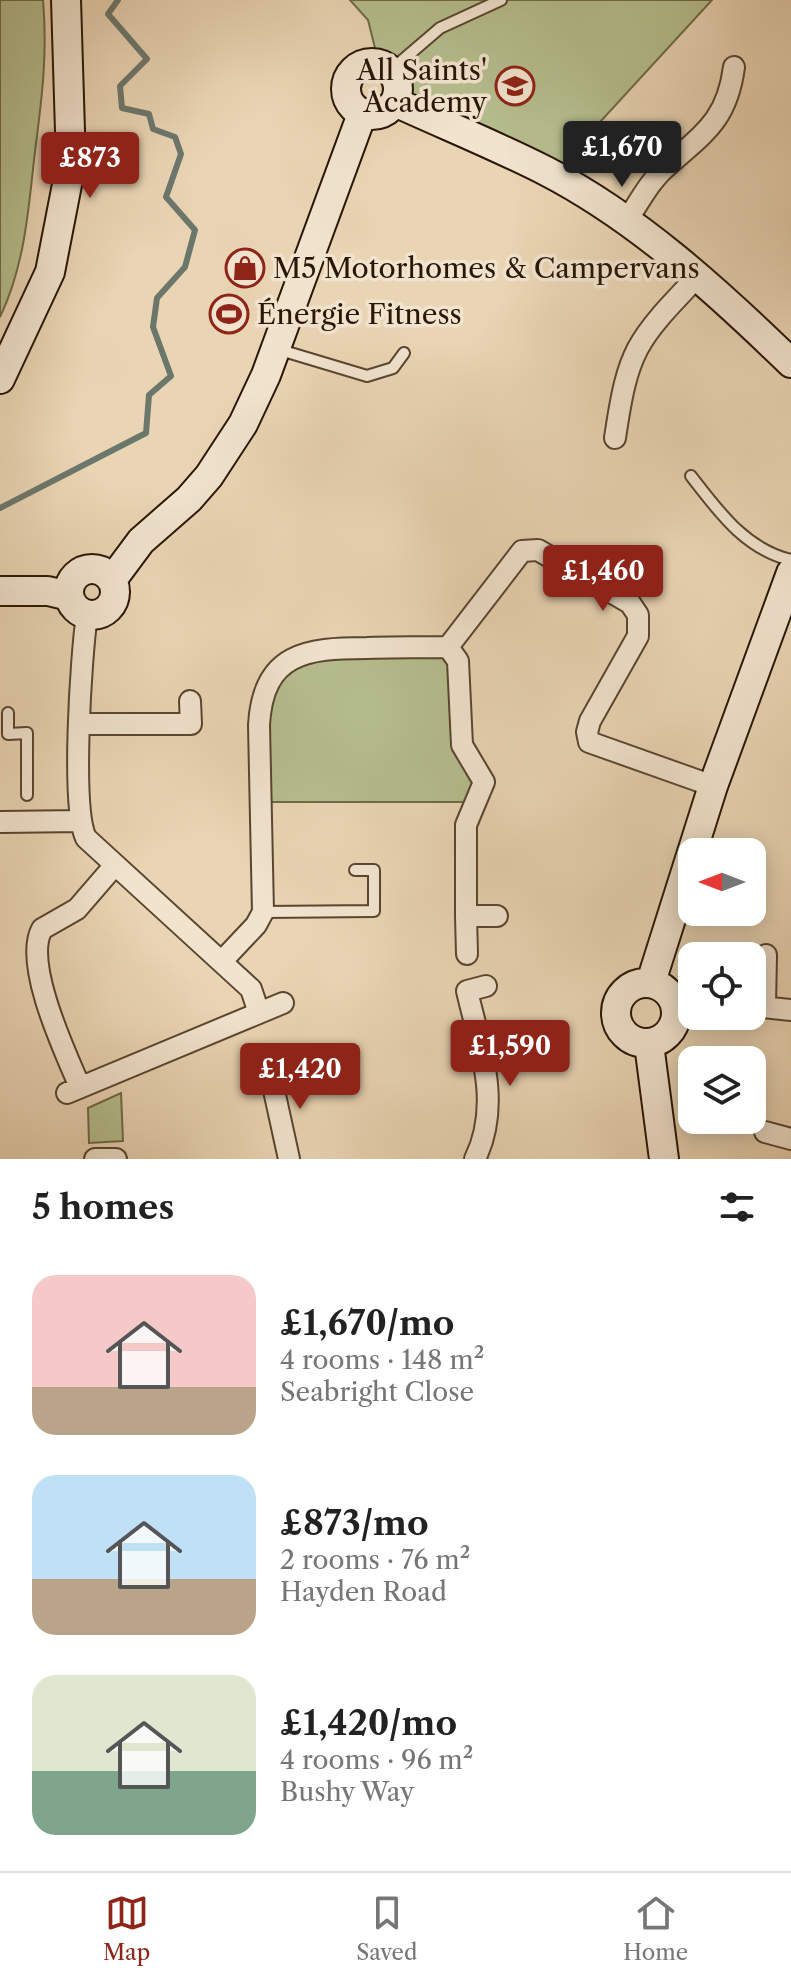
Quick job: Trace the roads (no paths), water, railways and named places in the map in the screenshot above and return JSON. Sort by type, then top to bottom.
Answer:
[{"type":"street","points":[[0,379],[50,272],[71,164],[66,0]]},
{"type":"street","points":[[363,64],[379,64],[391,70],[397,81],[395,102],[387,112],[374,116],[362,114],[348,99],[348,78],[363,64]]},
{"type":"street","points":[[626,222],[664,168],[697,143],[714,123],[727,100],[734,67]]},
{"type":"street","points":[[395,102],[546,172],[626,222],[697,277],[791,363]]},
{"type":"street","points":[[259,1013],[251,989],[223,960],[86,838],[80,821],[78,606],[69,585],[84,570],[102,571],[112,580],[141,541],[189,499],[227,451],[255,400],[362,114]]},
{"type":"street","points":[[615,438],[624,380],[634,351],[650,326],[697,277]]},
{"type":"street","points":[[448,647],[517,555],[538,550],[630,603],[638,615],[638,636],[587,726],[589,742],[713,786]]},
{"type":"street","points":[[651,982],[713,786],[791,573]]},
{"type":"street","points":[[0,591],[48,591],[78,606]]},
{"type":"street","points":[[448,647],[458,661],[462,745],[484,782],[473,802],[466,825],[467,954]]},
{"type":"street","points":[[223,960],[256,925],[263,912],[259,725],[262,700],[271,679],[287,662],[310,650],[448,647]]},
{"type":"street","points":[[81,724],[191,724],[190,701]]},
{"type":"street","points":[[1,822],[28,816],[80,821]]},
{"type":"street","points":[[115,865],[77,909],[42,929],[36,945],[42,983],[73,1090],[283,1003]]},
{"type":"street","points":[[466,916],[497,916]]},
{"type":"street","points":[[678,1004],[671,994],[651,982],[633,984],[623,991],[615,1014],[622,1032],[632,1041],[649,1044],[666,1037],[678,1020]]},
{"type":"street","points":[[475,1159],[486,1132],[490,1104],[488,1078],[467,991],[486,986]]},
{"type":"street","points":[[766,1007],[791,1010]]},
{"type":"street","points":[[649,1044],[664,1159]]},
{"type":"street","points":[[289,1159],[268,1063],[302,1057]]},
{"type":"street","points":[[766,1132],[791,1139]]},
{"type":"street","points":[[95,1159],[116,1159]]},
{"type":"lane","points":[[391,70],[440,28],[501,0]]},
{"type":"lane","points":[[275,349],[367,376],[393,368],[404,353]]},
{"type":"lane","points":[[691,476],[723,517],[753,545],[791,560]]},
{"type":"lane","points":[[8,713],[8,734],[27,733],[27,795]]},
{"type":"lane","points":[[263,912],[374,911],[374,870],[355,870]]},
{"type":"waterway","points":[[0,508],[146,433],[149,395],[171,376],[153,327],[157,298],[185,267],[195,230],[166,197],[181,154],[175,137],[153,129],[149,114],[122,108],[120,86],[147,59],[108,14],[118,0]]},
{"type":"place","name":"All Saints' Academy","points":[[515,86]]},
{"type":"place","name":"M5 Motorhomes & Campervans","points":[[245,268]]},
{"type":"place","name":"Énergie Fitness","points":[[229,314]]}]
